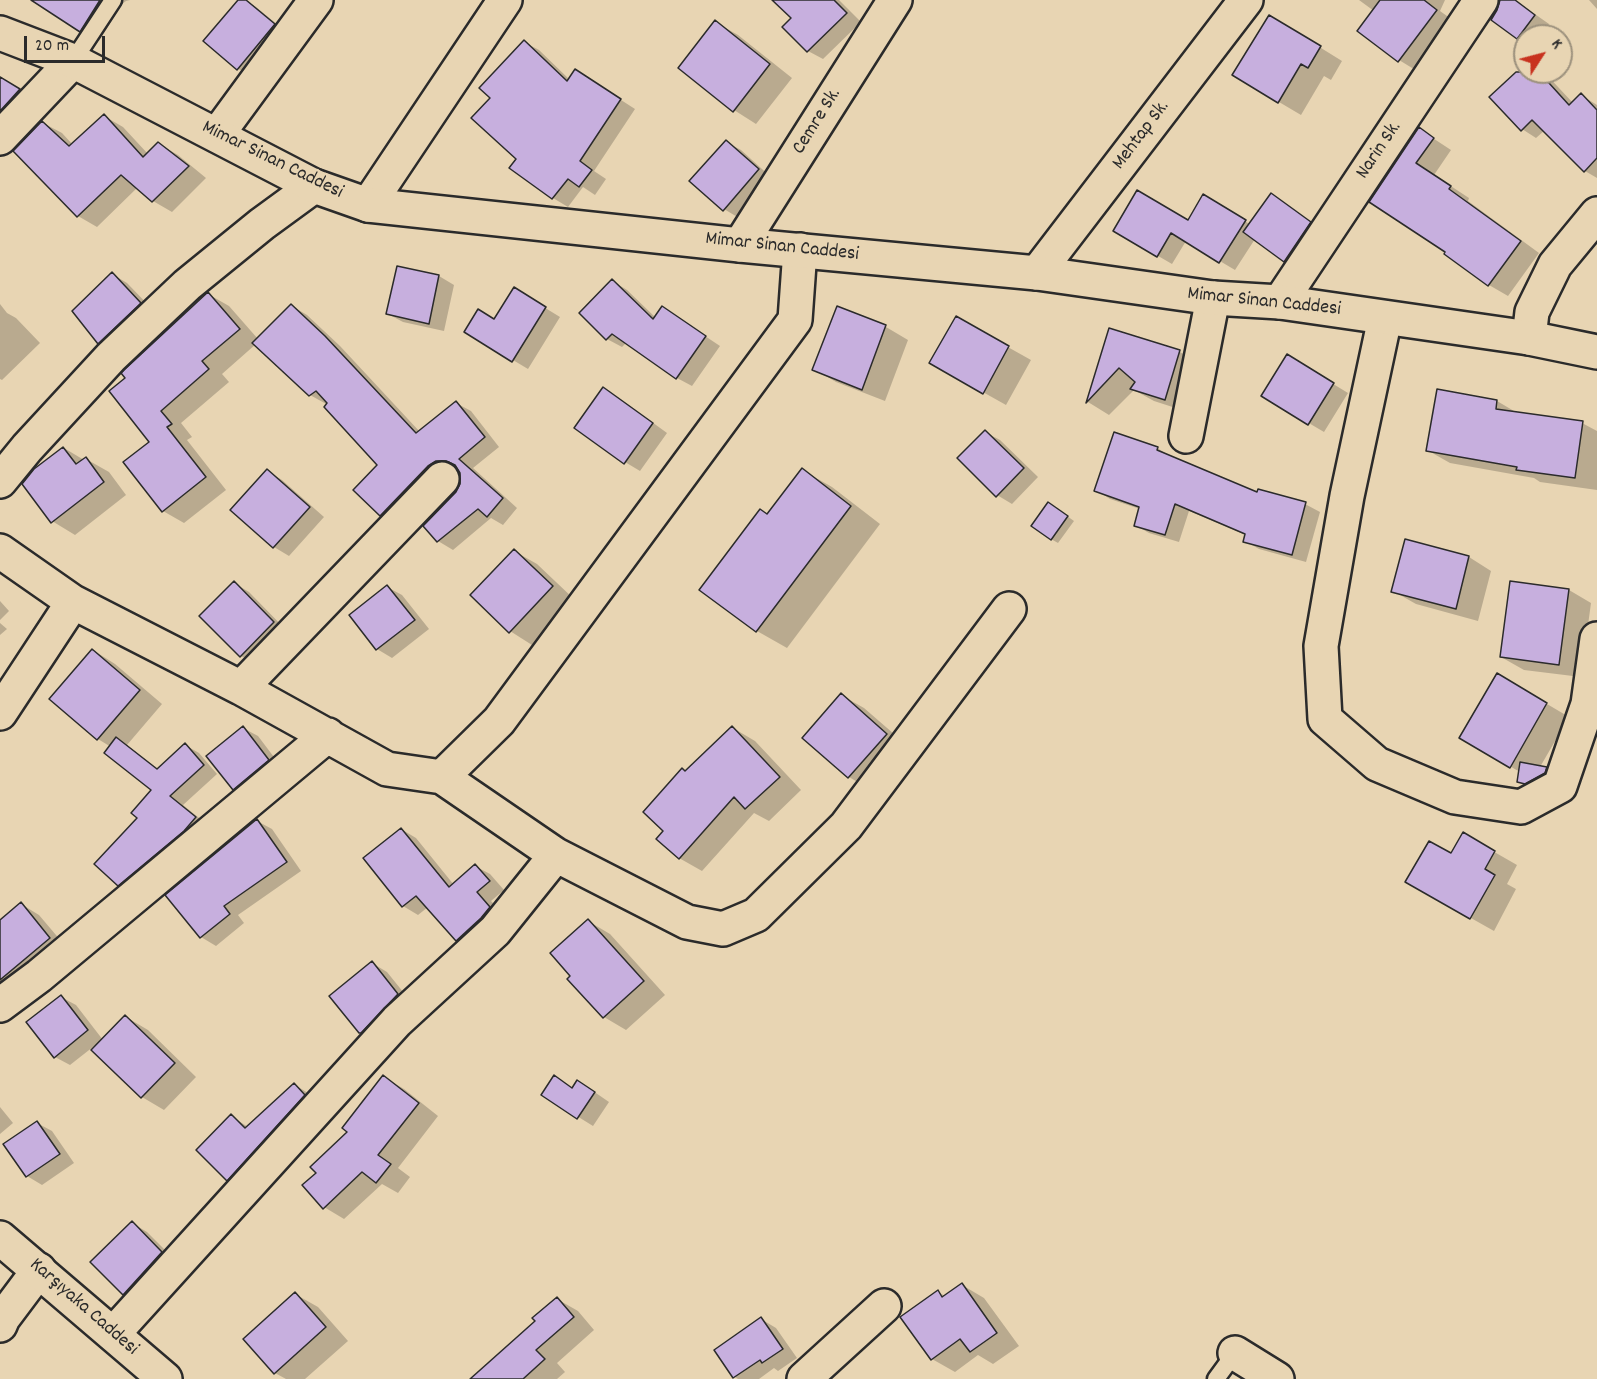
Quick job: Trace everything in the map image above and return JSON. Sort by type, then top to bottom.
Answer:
[{"type":"street","points":[[217,135],[316,0]]},
{"type":"street","points":[[368,205],[505,0]]},
{"type":"street","name":"Cemre Sk.","points":[[740,245],[895,0]]},
{"type":"street","name":"Mehtap Sk.","points":[[1037,273],[1246,0]]},
{"type":"street","name":"Narin Sk.","points":[[1280,302],[1481,0]]},
{"type":"street","name":"Mimar Sinan Caddesi","points":[[0,33],[73,61],[314,186],[368,205],[740,245],[1037,273],[1213,298],[1280,302],[1529,338],[1597,352]]},
{"type":"street","points":[[0,138],[73,61]]},
{"type":"street","points":[[0,481],[27,448],[111,357],[187,285],[262,224],[314,186]]},
{"type":"street","points":[[1529,338],[1532,312],[1555,265],[1597,214]]},
{"type":"street","points":[[442,777],[499,722],[795,320],[800,250]]},
{"type":"street","points":[[1186,436],[1213,298]]},
{"type":"street","points":[[1385,318],[1347,496],[1321,646],[1325,719],[1377,764],[1455,797],[1521,807],[1560,786],[1588,704],[1597,639]]},
{"type":"street","points":[[241,688],[442,479]]},
{"type":"street","points":[[0,551],[73,602],[241,688],[387,769],[442,777],[556,855],[687,922],[723,929],[756,915],[846,826],[1009,609]]},
{"type":"street","points":[[0,713],[73,602]]},
{"type":"street","points":[[0,1005],[48,968],[328,735]]},
{"type":"street","points":[[113,1334],[398,1021],[495,931],[556,855]]},
{"type":"street","name":"Karşıyaka Caddesi","points":[[0,1238],[165,1379]]},
{"type":"street","points":[[0,1325],[39,1270]]},
{"type":"street","points":[[804,1379],[884,1306]]},
{"type":"street","points":[[1235,1353],[1277,1379]]},
{"type":"lane","points":[[73,61],[113,0]]},
{"type":"lane","points":[[1216,1379],[1235,1353]]},
{"type":"building","points":[[31,0],[100,0],[80,32]]},
{"type":"building","points":[[238,0],[246,0],[275,24],[237,70],[203,41]]},
{"type":"building","points":[[772,0],[834,0],[847,13],[807,52],[782,27],[791,18]]},
{"type":"building","points":[[1380,0],[1424,0],[1437,10],[1398,62],[1357,31]]},
{"type":"building","points":[[1500,0],[1515,0],[1535,15],[1528,24],[1513,24],[1513,36],[1491,20]]},
{"type":"building","points":[[1269,15],[1321,46],[1308,68],[1301,64],[1278,103],[1232,75]]},
{"type":"building","points":[[715,20],[770,64],[733,112],[678,68]]},
{"type":"building","points":[[524,40],[567,81],[575,69],[621,99],[580,161],[592,170],[579,187],[568,179],[552,199],[509,168],[516,159],[471,118],[490,98],[479,88]]},
{"type":"building","points":[[1513,75],[1513,84],[1550,84],[1569,105],[1581,93],[1597,110],[1597,158],[1584,172],[1532,120],[1521,131],[1489,97]]},
{"type":"building","points":[[0,77],[20,89],[0,111]]},
{"type":"building","points":[[104,114],[143,157],[158,142],[189,166],[152,202],[121,175],[77,217],[13,151],[42,121],[69,146]]},
{"type":"building","points":[[1419,127],[1434,138],[1416,163],[1451,186],[1449,189],[1521,241],[1488,286],[1444,254],[1445,252],[1369,202]]},
{"type":"building","points":[[726,140],[759,169],[723,211],[689,181]]},
{"type":"building","points":[[1137,190],[1188,220],[1203,194],[1246,220],[1219,263],[1171,233],[1157,257],[1113,231]]},
{"type":"building","points":[[1271,193],[1311,222],[1284,262],[1243,232]]},
{"type":"building","points":[[397,266],[439,275],[429,324],[386,314]]},
{"type":"building","points":[[112,272],[141,303],[98,344],[72,311]]},
{"type":"building","points":[[612,279],[653,319],[662,306],[706,336],[676,379],[612,334],[606,340],[579,313]]},
{"type":"building","points":[[514,287],[546,307],[512,362],[464,332],[478,309],[494,319]]},
{"type":"building","points":[[208,292],[240,329],[202,361],[209,369],[161,411],[172,424],[167,427],[206,477],[162,512],[123,462],[149,442],[109,391],[125,378],[121,373]]},
{"type":"building","points":[[291,304],[325,336],[416,433],[456,401],[485,437],[459,459],[503,498],[487,517],[478,509],[437,542],[423,526],[456,492],[460,484],[460,473],[455,465],[446,461],[436,461],[428,466],[380,516],[353,490],[377,465],[324,407],[327,403],[316,391],[309,396],[252,343]]},
{"type":"building","points":[[837,306],[886,325],[862,390],[812,370]]},
{"type":"building","points":[[956,316],[1009,346],[983,394],[929,363]]},
{"type":"building","points":[[1109,328],[1180,350],[1165,400],[1130,389],[1135,382],[1119,368],[1086,403]]},
{"type":"building","points":[[1287,354],[1334,383],[1308,425],[1261,396]]},
{"type":"building","points":[[603,387],[653,423],[624,464],[574,428]]},
{"type":"building","points":[[1437,389],[1497,400],[1496,409],[1583,421],[1575,478],[1516,470],[1517,467],[1426,451]]},
{"type":"building","points":[[985,430],[1024,468],[996,497],[957,458]]},
{"type":"building","points":[[1114,432],[1158,447],[1157,450],[1257,492],[1258,489],[1306,502],[1292,555],[1243,542],[1245,534],[1175,504],[1165,535],[1134,526],[1139,507],[1094,491]]},
{"type":"building","points":[[63,447],[76,464],[86,457],[104,482],[51,523],[22,484],[34,469]]},
{"type":"building","points":[[802,468],[851,506],[756,632],[699,590],[760,509],[767,514]]},
{"type":"building","points":[[267,469],[310,507],[273,548],[230,510]]},
{"type":"building","points":[[1048,502],[1068,516],[1051,540],[1031,526]]},
{"type":"building","points":[[1405,539],[1469,556],[1456,609],[1391,592]]},
{"type":"building","points":[[514,549],[553,586],[509,633],[470,595]]},
{"type":"building","points":[[234,581],[274,622],[240,657],[199,616]]},
{"type":"building","points":[[1510,581],[1569,589],[1559,665],[1500,657]]},
{"type":"building","points":[[387,585],[415,620],[376,650],[349,615]]},
{"type":"building","points":[[92,649],[140,690],[97,740],[49,699]]},
{"type":"building","points":[[1497,673],[1547,703],[1510,768],[1459,738]]},
{"type":"building","points":[[841,693],[887,734],[848,778],[802,738]]},
{"type":"building","points":[[243,726],[269,760],[233,790],[206,756]]},
{"type":"building","points":[[732,726],[780,777],[745,809],[734,797],[679,859],[656,839],[663,831],[643,812],[682,768],[685,771]]},
{"type":"building","points":[[116,737],[157,769],[185,743],[204,765],[170,796],[196,817],[184,831],[118,886],[94,864],[137,818],[131,813],[151,790],[104,753]]},
{"type":"building","points":[[1520,762],[1547,767],[1545,773],[1525,784],[1517,782]]},
{"type":"building","points":[[257,819],[287,862],[224,906],[230,914],[200,938],[165,895]]},
{"type":"building","points":[[401,828],[449,887],[475,864],[490,881],[477,892],[490,907],[456,941],[416,896],[402,907],[363,858]]},
{"type":"building","points":[[1463,832],[1495,851],[1485,869],[1495,875],[1470,919],[1405,882],[1429,841],[1451,853]]},
{"type":"building","points":[[21,902],[50,938],[0,980],[0,920]]},
{"type":"building","points":[[588,919],[644,981],[603,1018],[567,979],[570,976],[550,953]]},
{"type":"building","points":[[372,961],[398,994],[359,1033],[329,996]]},
{"type":"building","points":[[61,995],[88,1030],[54,1058],[26,1022]]},
{"type":"building","points":[[125,1015],[175,1063],[141,1098],[91,1050]]},
{"type":"building","points":[[383,1075],[419,1103],[378,1155],[391,1164],[376,1183],[362,1172],[323,1209],[302,1185],[316,1173],[310,1167],[347,1132],[342,1128]]},
{"type":"building","points":[[554,1075],[572,1088],[577,1080],[595,1092],[577,1119],[541,1095]]},
{"type":"building","points":[[294,1083],[305,1095],[227,1181],[196,1150],[231,1114],[245,1128]]},
{"type":"building","points":[[37,1121],[60,1154],[26,1177],[3,1144]]},
{"type":"building","points":[[132,1221],[162,1252],[123,1295],[90,1262]]},
{"type":"building","points":[[962,1283],[997,1333],[970,1352],[960,1339],[931,1360],[900,1317],[938,1290],[942,1297]]},
{"type":"building","points":[[295,1292],[326,1327],[274,1374],[243,1339]]},
{"type":"building","points":[[557,1297],[574,1317],[536,1350],[545,1359],[523,1379],[470,1379],[535,1321],[532,1318]]},
{"type":"building","points":[[761,1317],[783,1349],[762,1363],[760,1360],[733,1378],[714,1350]]}]
